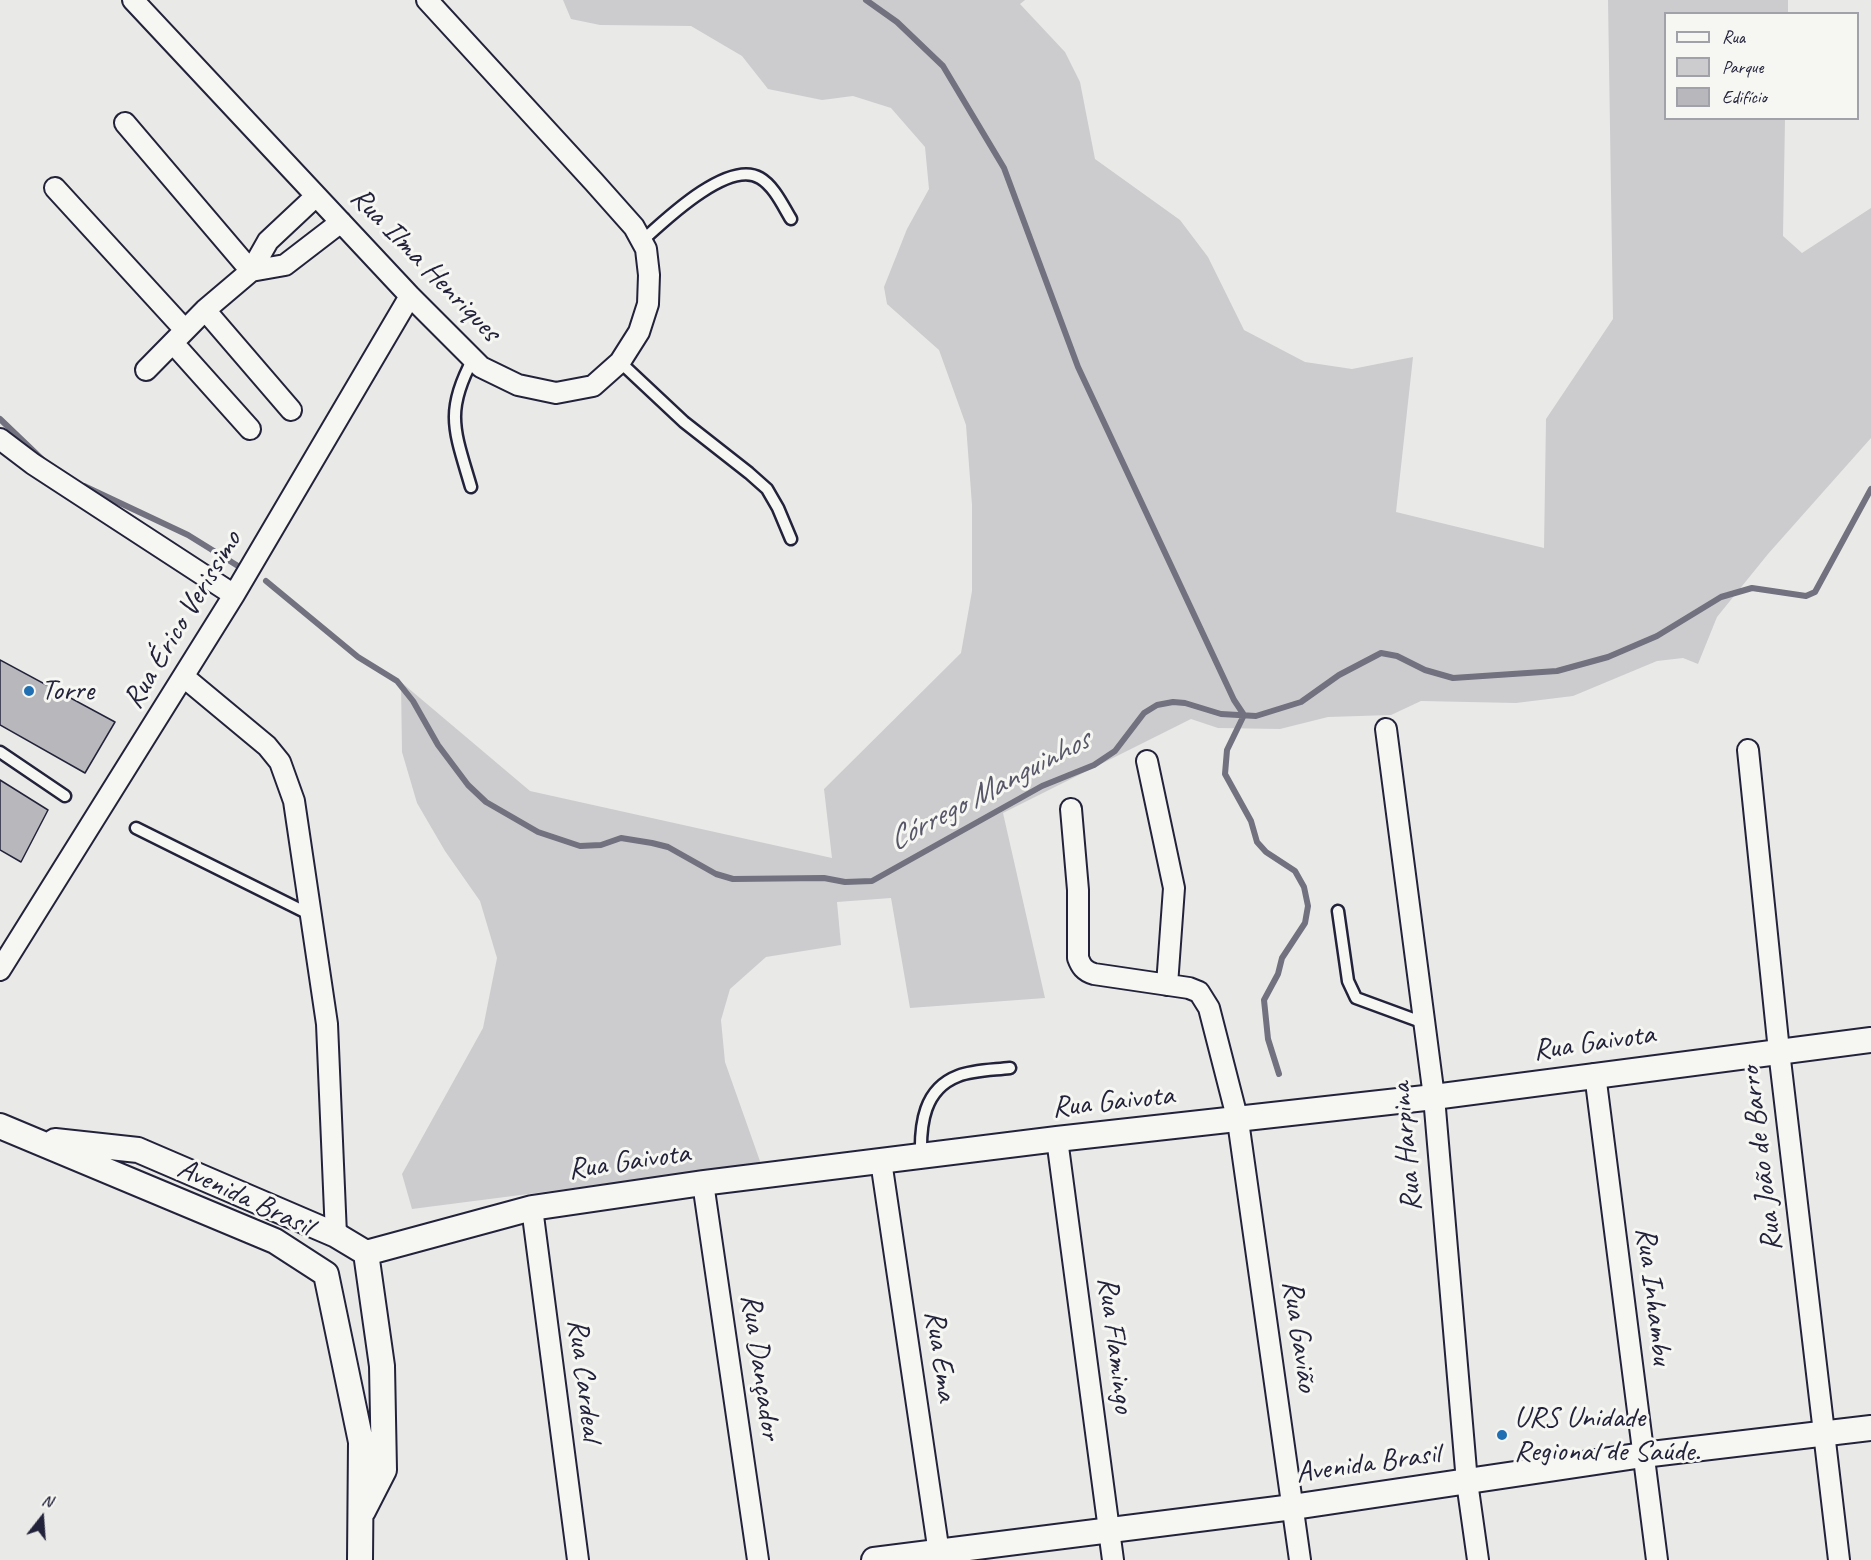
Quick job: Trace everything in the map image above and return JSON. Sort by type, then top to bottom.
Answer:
[{"type":"street","name":"Rua Ilma Henriques","points":[[133,0],[410,296],[481,367],[518,385],[556,393],[592,386],[620,362],[639,332],[648,304],[649,275],[646,249],[634,227],[427,0]]},
{"type":"street","points":[[124,123],[251,271]]},
{"type":"street","points":[[55,188],[179,337],[250,429]]},
{"type":"street","points":[[146,370],[205,310],[251,271],[268,241],[316,196]]},
{"type":"street","points":[[251,271],[285,265],[341,222]]},
{"type":"street","name":"Rua Érico Verissimo","points":[[0,970],[237,591],[410,296]]},
{"type":"street","points":[[205,310],[291,410]]},
{"type":"street","points":[[0,439],[33,464],[237,591]]},
{"type":"street","points":[[184,677],[267,746],[280,762],[294,801],[327,1024],[336,1235]]},
{"type":"street","name":"Rua Harpina","points":[[1386,729],[1434,1097],[1467,1482],[1478,1560]]},
{"type":"street","name":"Rua João de Barro","points":[[1748,750],[1779,1051],[1839,1560]]},
{"type":"street","points":[[1147,761],[1174,888],[1167,985]]},
{"type":"street","name":"Rua Gavião","points":[[1071,809],[1078,890],[1078,958],[1080,965],[1086,971],[1094,974],[1189,988],[1199,992],[1206,1000],[1238,1121],[1300,1560]]},
{"type":"street","name":"Rua Gaivota","points":[[366,1253],[532,1208],[703,1182],[1057,1138],[1238,1121],[1871,1040]]},
{"type":"street","name":"Rua Inhambu","points":[[1595,1074],[1657,1560]]},
{"type":"street","name":"Avenida Brasil","points":[[0,1126],[275,1240],[326,1274],[361,1442],[360,1560]]},
{"type":"street","points":[[28,1138],[138,1150],[336,1235],[366,1253],[382,1366],[384,1470],[360,1516]]},
{"type":"street","name":"Rua Flamingo","points":[[1057,1138],[1113,1560]]},
{"type":"street","name":"Rua Ema","points":[[881,1161],[939,1556]]},
{"type":"street","name":"Rua Dançador","points":[[703,1182],[758,1560]]},
{"type":"street","name":"Rua Cardeal","points":[[532,1208],[578,1560]]},
{"type":"street","name":"Avenida Brasil","points":[[874,1560],[939,1556],[1109,1529],[1293,1507],[1642,1455],[1871,1428]]},
{"type":"lane","points":[[642,241],[683,203],[737,174],[760,177],[777,196],[791,219]]},
{"type":"lane","points":[[471,487],[459,446],[453,407],[459,384],[473,359]]},
{"type":"lane","points":[[620,362],[684,422],[749,472],[766,489],[778,508],[790,539]]},
{"type":"lane","points":[[0,752],[64,796]]},
{"type":"lane","points":[[136,828],[311,915]]},
{"type":"lane","points":[[1338,911],[1348,981],[1356,998],[1424,1023]]},
{"type":"lane","points":[[921,1156],[921,1137],[926,1110],[933,1092],[958,1076],[1010,1068]]},
{"type":"green space","points":[[563,0],[1025,0],[1020,4],[1065,52],[1080,82],[1095,159],[1180,220],[1208,257],[1244,330],[1305,362],[1352,369],[1413,357],[1396,512],[1544,548],[1546,419],[1613,319],[1608,0],[1788,0],[1788,12],[1664,12],[1664,120],[1785,120],[1783,236],[1802,253],[1871,208],[1871,438],[1768,554],[1717,617],[1698,664],[1683,658],[1657,661],[1573,696],[1516,703],[1421,701],[1391,715],[1328,717],[1280,729],[1218,728],[1191,719],[1003,813],[1045,998],[910,1008],[891,898],[837,902],[841,945],[766,957],[730,989],[721,1020],[725,1062],[761,1164],[412,1209],[402,1174],[483,1028],[497,958],[480,901],[445,851],[417,803],[402,752],[401,682],[530,791],[832,858],[824,789],[961,653],[972,591],[972,505],[966,425],[939,350],[887,304],[884,287],[907,229],[929,189],[925,147],[891,108],[853,96],[822,100],[768,89],[742,56],[691,26],[600,25],[571,19]]},
{"type":"building","name":"Torre","points":[[0,660],[115,722],[85,773],[0,725]]},
{"type":"building","name":"Torre","points":[[0,780],[48,810],[21,862],[0,850]]},
{"type":"waterway","points":[[866,0],[897,22],[943,66],[1004,168],[1078,367],[1234,700],[1244,715]]},
{"type":"waterway","name":"Córrego Manguinhos","points":[[0,419],[47,464]]},
{"type":"waterway","name":"Córrego Manguinhos","points":[[84,486],[188,535],[238,566]]},
{"type":"waterway","name":"Córrego Manguinhos","points":[[266,581],[358,657],[397,681],[413,701],[438,745],[468,785],[486,802],[538,832],[580,846],[601,845],[621,838],[652,843],[668,847],[716,874],[733,879],[824,878],[845,882],[872,881],[1042,786],[1094,765],[1115,751],[1144,713],[1157,705],[1173,702],[1185,703],[1221,714],[1256,716],[1301,702],[1339,675],[1381,653],[1397,656],[1425,670],[1453,678],[1557,671],[1608,657],[1657,636],[1721,597],[1752,588],[1806,596],[1815,592],[1871,489]]},
{"type":"waterway","points":[[1244,715],[1227,750],[1225,774],[1251,821],[1257,842],[1266,852],[1295,871],[1304,887],[1308,906],[1305,923],[1282,958],[1278,974],[1264,1000],[1268,1039],[1279,1074]]},
{"type":"place","name":"Torre","points":[[29,691]]},
{"type":"place","name":"URS Unidade Regional de Saúde.","points":[[1502,1435]]}]
